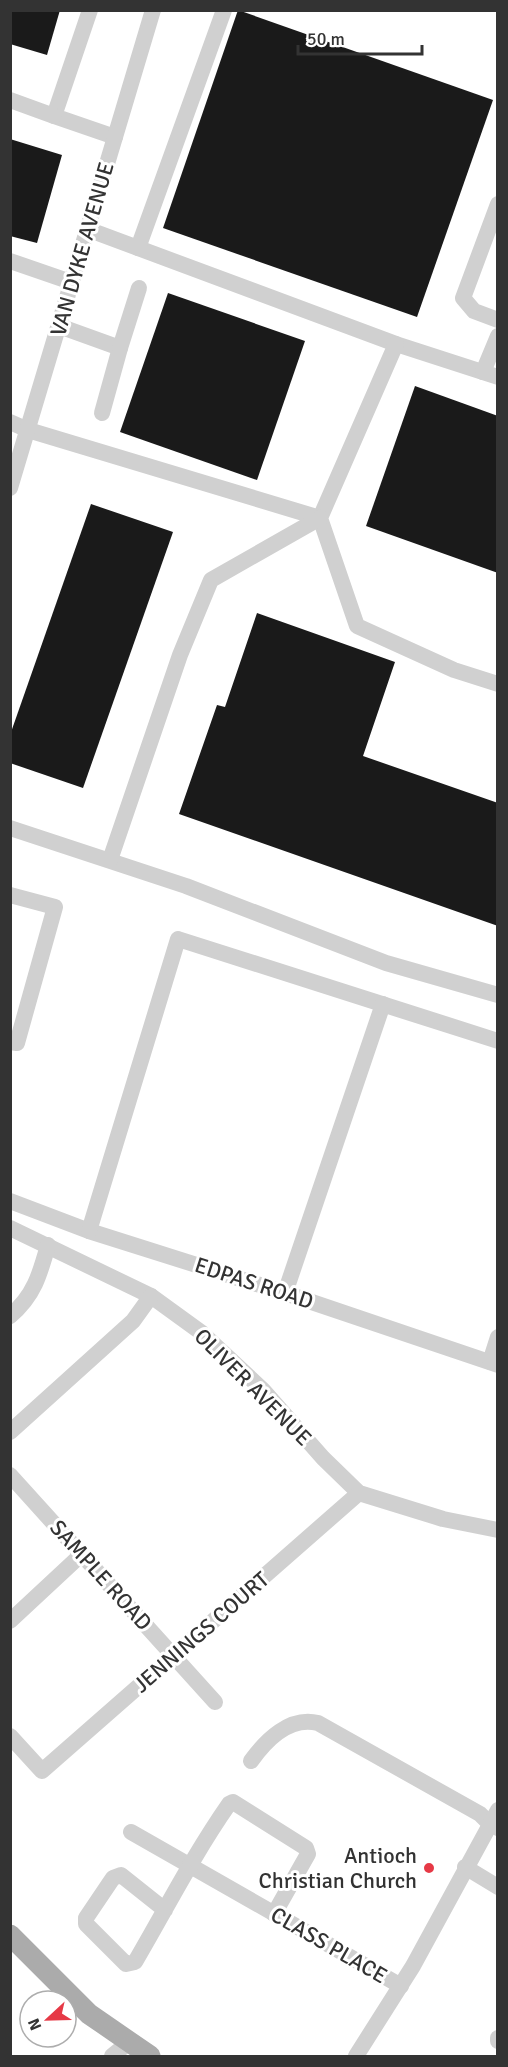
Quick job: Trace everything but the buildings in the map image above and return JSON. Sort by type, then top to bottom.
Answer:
[{"type":"main road","points":[[10,1935],[89,2014],[150,2056]]},
{"type":"street","points":[[54,116],[90,10]]},
{"type":"street","name":"VAN DYKE AVENUE","points":[[10,488],[153,10]]},
{"type":"street","points":[[138,248],[224,10]]},
{"type":"street","points":[[10,100],[115,138]]},
{"type":"street","points":[[498,204],[463,298],[474,310],[498,320]]},
{"type":"street","points":[[87,229],[396,344],[490,374],[498,336]]},
{"type":"street","points":[[10,261],[71,282]]},
{"type":"street","points":[[102,413],[139,288]]},
{"type":"street","points":[[59,326],[120,348]]},
{"type":"street","points":[[110,860],[180,655],[211,580],[321,518],[396,344]]},
{"type":"street","points":[[10,422],[28,430],[321,518]]},
{"type":"street","points":[[321,518],[357,626],[454,670],[498,684]]},
{"type":"street","points":[[10,828],[186,886],[386,963],[498,995]]},
{"type":"street","points":[[10,1042],[17,1043],[55,907],[11,898]]},
{"type":"street","points":[[89,1231],[178,939],[498,1041]]},
{"type":"street","points":[[285,1293],[383,1004]]},
{"type":"street","name":"EDPAS ROAD","points":[[10,1201],[89,1231],[285,1293],[494,1364]]},
{"type":"street","name":"OLIVER AVENUE","points":[[10,1228],[151,1296],[202,1333],[233,1361],[359,1493],[443,1519],[498,1530]]},
{"type":"street","points":[[10,1316],[22,1306],[37,1282],[48,1245]]},
{"type":"street","points":[[10,1432],[133,1321],[151,1296]]},
{"type":"street","points":[[494,1364],[498,1337]]},
{"type":"street","name":"SAMPLE ROAD","points":[[10,1475],[215,1702]]},
{"type":"street","name":"JENNINGS COURT","points":[[10,1736],[42,1771],[359,1493]]},
{"type":"street","points":[[10,1621],[82,1554]]},
{"type":"street","points":[[251,1761],[265,1742],[277,1733],[308,1720],[318,1723],[495,1821],[465,1867],[413,1966],[356,2056]]},
{"type":"street","points":[[165,1910],[121,1875],[113,1878],[86,1918],[86,1924],[126,1964],[135,1962],[191,1866],[213,1826],[229,1803],[233,1802],[306,1848],[308,1854],[274,1914]]},
{"type":"street","name":"CLASS PLACE","points":[[131,1832],[401,1986]]},
{"type":"street","points":[[465,1867],[498,1887]]},
{"type":"street","points":[[112,2056],[128,2043]]},
{"type":"place","name":"Antioch Christian Church","points":[[429,1868]]}]
